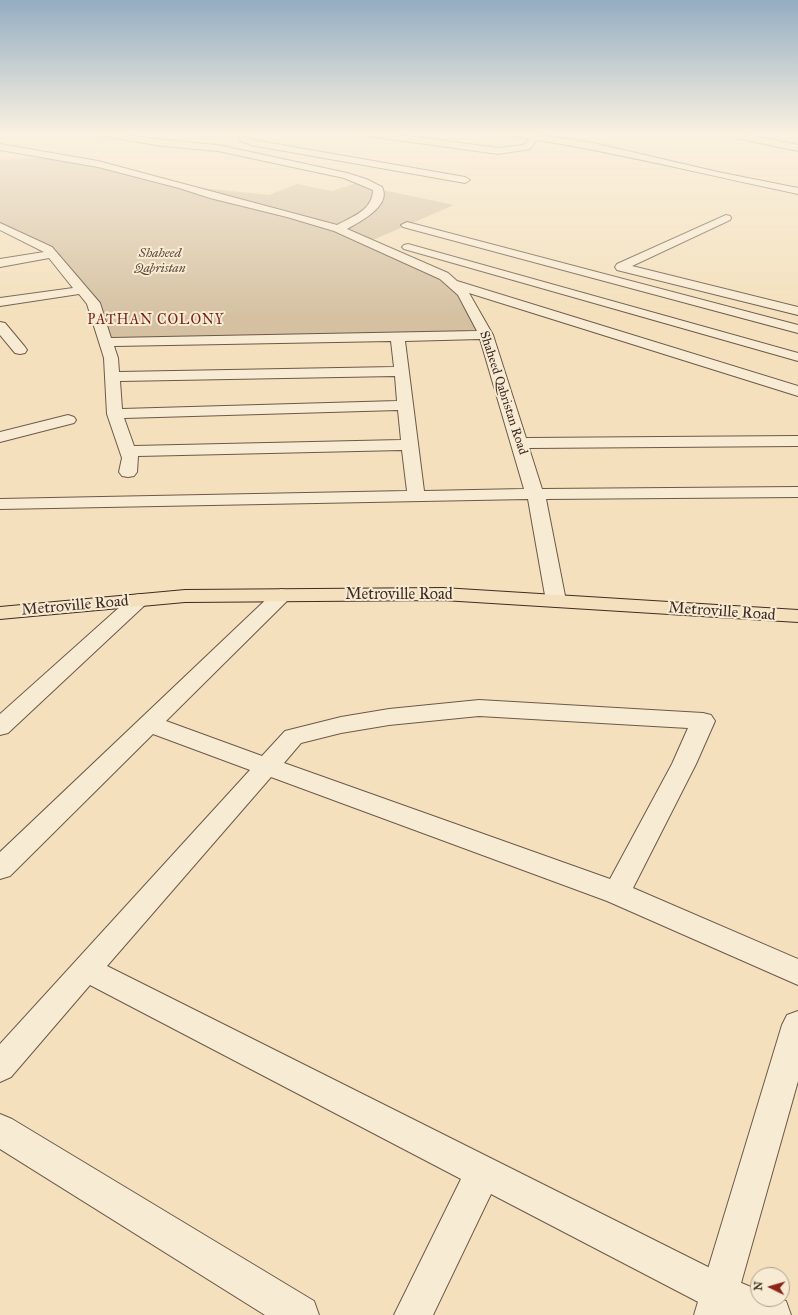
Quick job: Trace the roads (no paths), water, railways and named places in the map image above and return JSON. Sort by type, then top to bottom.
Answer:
[{"type":"main road","name":"Metroville Road","points":[[0,613],[185,596],[443,594],[798,616]]},
{"type":"street","name":"Shaheed Qabristan Road","points":[[209,194],[291,215],[338,229],[444,276],[463,293],[486,335],[519,443],[534,494],[556,601]]},
{"type":"street","points":[[338,229],[372,207],[378,198],[378,194]]},
{"type":"street","points":[[726,218],[621,266],[798,312]]},
{"type":"street","points":[[407,225],[798,329]]},
{"type":"street","points":[[0,226],[48,249],[93,303],[111,358],[115,414],[130,458],[128,472]]},
{"type":"street","points":[[368,242],[376,238],[798,356]]},
{"type":"street","points":[[0,263],[52,254]]},
{"type":"street","points":[[472,290],[507,275]]},
{"type":"street","points":[[454,284],[798,392]]},
{"type":"street","points":[[0,302],[83,290]]},
{"type":"street","points":[[716,366],[798,312]]},
{"type":"street","points":[[0,326],[20,350]]},
{"type":"street","points":[[106,342],[486,335]]},
{"type":"street","points":[[398,336],[416,496]]},
{"type":"street","points":[[113,378],[402,371]]},
{"type":"street","points":[[115,414],[406,405]]},
{"type":"street","points":[[0,437],[68,420]]},
{"type":"street","points":[[519,443],[798,441]]},
{"type":"street","points":[[128,450],[410,445]]},
{"type":"street","points":[[0,504],[534,494],[798,492]]},
{"type":"street","points":[[0,869],[282,595]]},
{"type":"street","points":[[0,727],[139,600]]},
{"type":"street","points":[[0,1067],[293,737],[341,725],[397,716],[479,708],[703,721],[684,764],[617,892]]},
{"type":"street","points":[[149,724],[617,892],[798,972]]},
{"type":"street","points":[[86,969],[484,1172],[716,1304],[772,1315]]},
{"type":"street","points":[[716,1304],[798,1025]]},
{"type":"street","points":[[0,1130],[300,1315]]},
{"type":"street","points":[[413,1315],[484,1172]]},
{"type":"district","name":"PATHAN COLONY","points":[[156,321]]},
{"type":"park label","name":"Shaheed Qabristan","points":[[160,262]]}]
